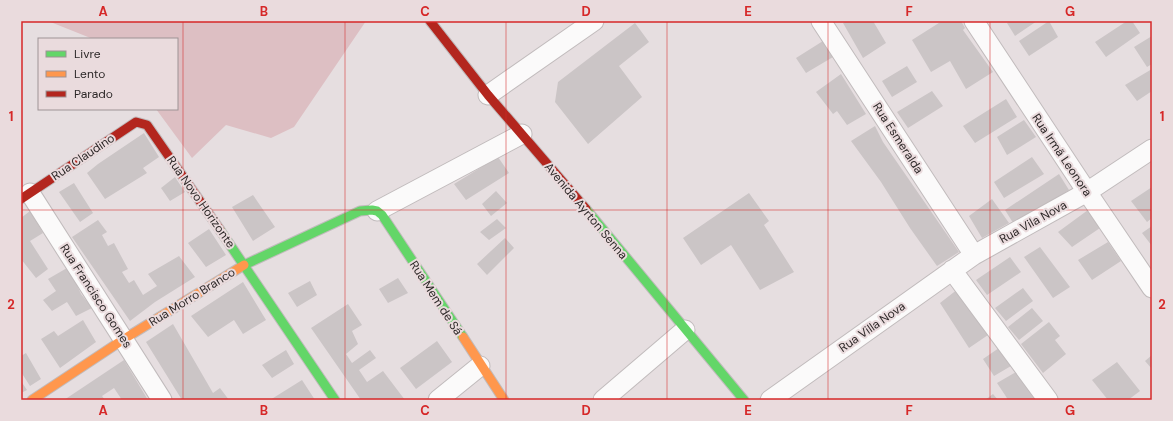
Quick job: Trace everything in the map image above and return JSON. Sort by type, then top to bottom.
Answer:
[{"type":"main road","name":"Avenida Ayrton Senna","points":[[430,21],[488,95],[744,400]]},
{"type":"main road","name":"Rua Claudino","points":[[25,196],[130,124],[136,122],[147,124]]},
{"type":"main road","name":"Rua Novo Horizonte","points":[[147,124],[335,400]]},
{"type":"main road","name":"Rua Morro Branco","points":[[32,400],[124,339],[244,265],[369,211]]},
{"type":"main road","name":"Rua Mem de Sá","points":[[369,211],[382,215],[480,366],[504,400]]},
{"type":"street","points":[[488,95],[594,21]]},
{"type":"street","name":"Rua Esmeralda","points":[[821,21],[974,255]]},
{"type":"street","name":"Rua Irmã Leonora","points":[[974,21],[1152,288]]},
{"type":"street","points":[[369,211],[522,134]]},
{"type":"street","name":"Rua Vila Nova","points":[[974,255],[1087,192],[1152,149]]},
{"type":"street","name":"Rua Francisco Gomes","points":[[25,196],[124,339],[162,400]]},
{"type":"street","name":"Rua Villa Nova","points":[[770,400],[974,255]]},
{"type":"street","points":[[952,270],[1048,400]]},
{"type":"street","points":[[603,400],[685,330]]},
{"type":"street","points":[[438,400],[480,366]]},
{"type":"shaded area","points":[[48,21],[366,21],[294,127],[271,138],[226,125],[192,158],[157,110],[178,110],[178,38],[90,38]]},
{"type":"building","points":[[847,21],[873,21],[886,43],[863,58],[843,23]]},
{"type":"building","points":[[942,21],[961,21],[965,28],[963,30],[993,72],[966,89],[950,61],[931,72],[912,40]]},
{"type":"building","points":[[1011,21],[1037,21],[1015,36],[1007,23]]},
{"type":"building","points":[[1049,21],[1058,37],[1029,56],[1019,41]]},
{"type":"building","points":[[1127,21],[1132,21],[1140,33],[1106,57],[1095,42]]},
{"type":"building","points":[[635,23],[649,42],[619,66],[642,97],[588,144],[555,102],[558,82]]},
{"type":"building","points":[[1152,36],[1152,64],[1147,67],[1134,47]]},
{"type":"building","points":[[823,41],[833,57],[806,73],[796,58]]},
{"type":"building","points":[[907,66],[917,82],[892,97],[882,81]]},
{"type":"building","points":[[1152,69],[1152,91],[1137,101],[1125,85]]},
{"type":"building","points":[[841,74],[866,114],[847,125],[837,111],[833,114],[816,92]]},
{"type":"building","points":[[932,91],[943,106],[908,128],[897,112]]},
{"type":"building","points":[[1006,99],[1017,117],[975,143],[963,126]]},
{"type":"building","points":[[1024,120],[1036,137],[1007,155],[997,137]]},
{"type":"building","points":[[875,126],[883,142],[959,252],[937,266],[910,228],[881,182],[851,141]]},
{"type":"building","points":[[144,133],[159,157],[143,168],[147,173],[105,199],[87,173]]},
{"type":"building","points":[[498,157],[509,173],[466,200],[454,184]]},
{"type":"building","points":[[1032,157],[1044,174],[1004,198],[994,182]]},
{"type":"building","points":[[1059,174],[1069,190],[1015,226],[1005,210]]},
{"type":"building","points":[[175,177],[185,192],[170,201],[161,188]]},
{"type":"building","points":[[74,183],[93,213],[80,222],[59,192]]},
{"type":"building","points":[[1152,187],[1152,218],[1147,222],[1131,201]]},
{"type":"building","points":[[496,191],[507,203],[491,216],[482,204]]},
{"type":"building","points":[[749,193],[769,221],[764,225],[794,272],[760,290],[731,245],[701,265],[683,238]]},
{"type":"building","points":[[253,195],[275,227],[253,241],[232,207]]},
{"type":"building","points":[[992,199],[1009,223],[982,238],[969,216]]},
{"type":"building","points":[[1088,210],[1100,228],[1072,247],[1058,232]]},
{"type":"building","points":[[30,211],[43,233],[30,241],[48,269],[36,278],[21,259],[21,218]]},
{"type":"building","points":[[497,219],[506,228],[489,240],[480,232]]},
{"type":"building","points":[[98,220],[107,232],[102,235],[108,246],[114,243],[128,269],[122,272],[129,283],[134,280],[143,295],[157,286],[148,274],[179,256],[195,277],[155,302],[130,321],[72,237]]},
{"type":"building","points":[[1152,226],[1152,246],[1142,233]]},
{"type":"building","points":[[209,229],[226,255],[206,267],[188,243]]},
{"type":"building","points":[[505,238],[514,248],[487,275],[477,264]]},
{"type":"building","points":[[1108,242],[1121,261],[1092,280],[1078,260]]},
{"type":"building","points":[[1040,247],[1070,287],[1053,298],[1024,257]]},
{"type":"building","points":[[1010,257],[1021,272],[987,295],[976,280]]},
{"type":"building","points":[[67,268],[81,294],[92,308],[76,316],[67,302],[52,311],[43,300],[56,291],[48,279]]},
{"type":"building","points":[[398,278],[408,293],[388,303],[379,289]]},
{"type":"building","points":[[310,281],[317,295],[297,307],[288,293]]},
{"type":"building","points":[[243,282],[266,320],[243,334],[234,320],[208,337],[191,316]]},
{"type":"building","points":[[1023,288],[1033,301],[1006,321],[995,308]]},
{"type":"building","points":[[958,289],[988,335],[969,348],[940,303]]},
{"type":"building","points":[[348,304],[362,325],[352,331],[358,344],[346,354],[352,363],[370,350],[376,358],[359,370],[367,382],[383,371],[405,400],[361,400],[311,328]]},
{"type":"building","points":[[1032,308],[1043,321],[1019,340],[1008,327]]},
{"type":"building","points":[[83,320],[96,342],[60,368],[41,339],[54,331],[58,336]]},
{"type":"building","points":[[1049,322],[1060,336],[1055,340],[1066,354],[1043,373],[1021,344]]},
{"type":"building","points":[[173,324],[213,393],[220,388],[229,400],[182,400],[146,342]]},
{"type":"building","points":[[437,341],[452,362],[416,389],[400,368]]},
{"type":"building","points":[[999,348],[1011,366],[994,376],[983,359]]},
{"type":"building","points":[[286,350],[294,364],[272,378],[262,365]]},
{"type":"building","points":[[26,353],[41,379],[30,386],[21,372],[21,356]]},
{"type":"building","points":[[1152,355],[1152,369],[1145,361]]},
{"type":"building","points":[[124,360],[148,400],[122,400],[114,388],[102,396],[105,400],[64,400]]},
{"type":"building","points":[[1117,362],[1140,391],[1128,400],[1108,400],[1092,380]]},
{"type":"building","points":[[1016,372],[1036,400],[1008,400],[997,383]]},
{"type":"building","points":[[302,380],[315,400],[270,400]]},
{"type":"building","points":[[21,381],[27,390],[21,393]]},
{"type":"building","points":[[993,394],[998,400],[985,400]]},
{"type":"traffic: fast","points":[[586,209],[744,400]]},
{"type":"traffic: fast","points":[[244,265],[360,211],[377,211],[382,215],[463,337]]},
{"type":"traffic: fast","points":[[220,230],[335,400]]},
{"type":"traffic: slow","points":[[32,400],[124,339],[244,265]]},
{"type":"traffic: slow","points":[[463,337],[504,400]]},
{"type":"traffic: jam","points":[[430,21],[488,95],[586,209]]},
{"type":"traffic: jam","points":[[21,199],[136,122],[147,125],[220,230]]}]
